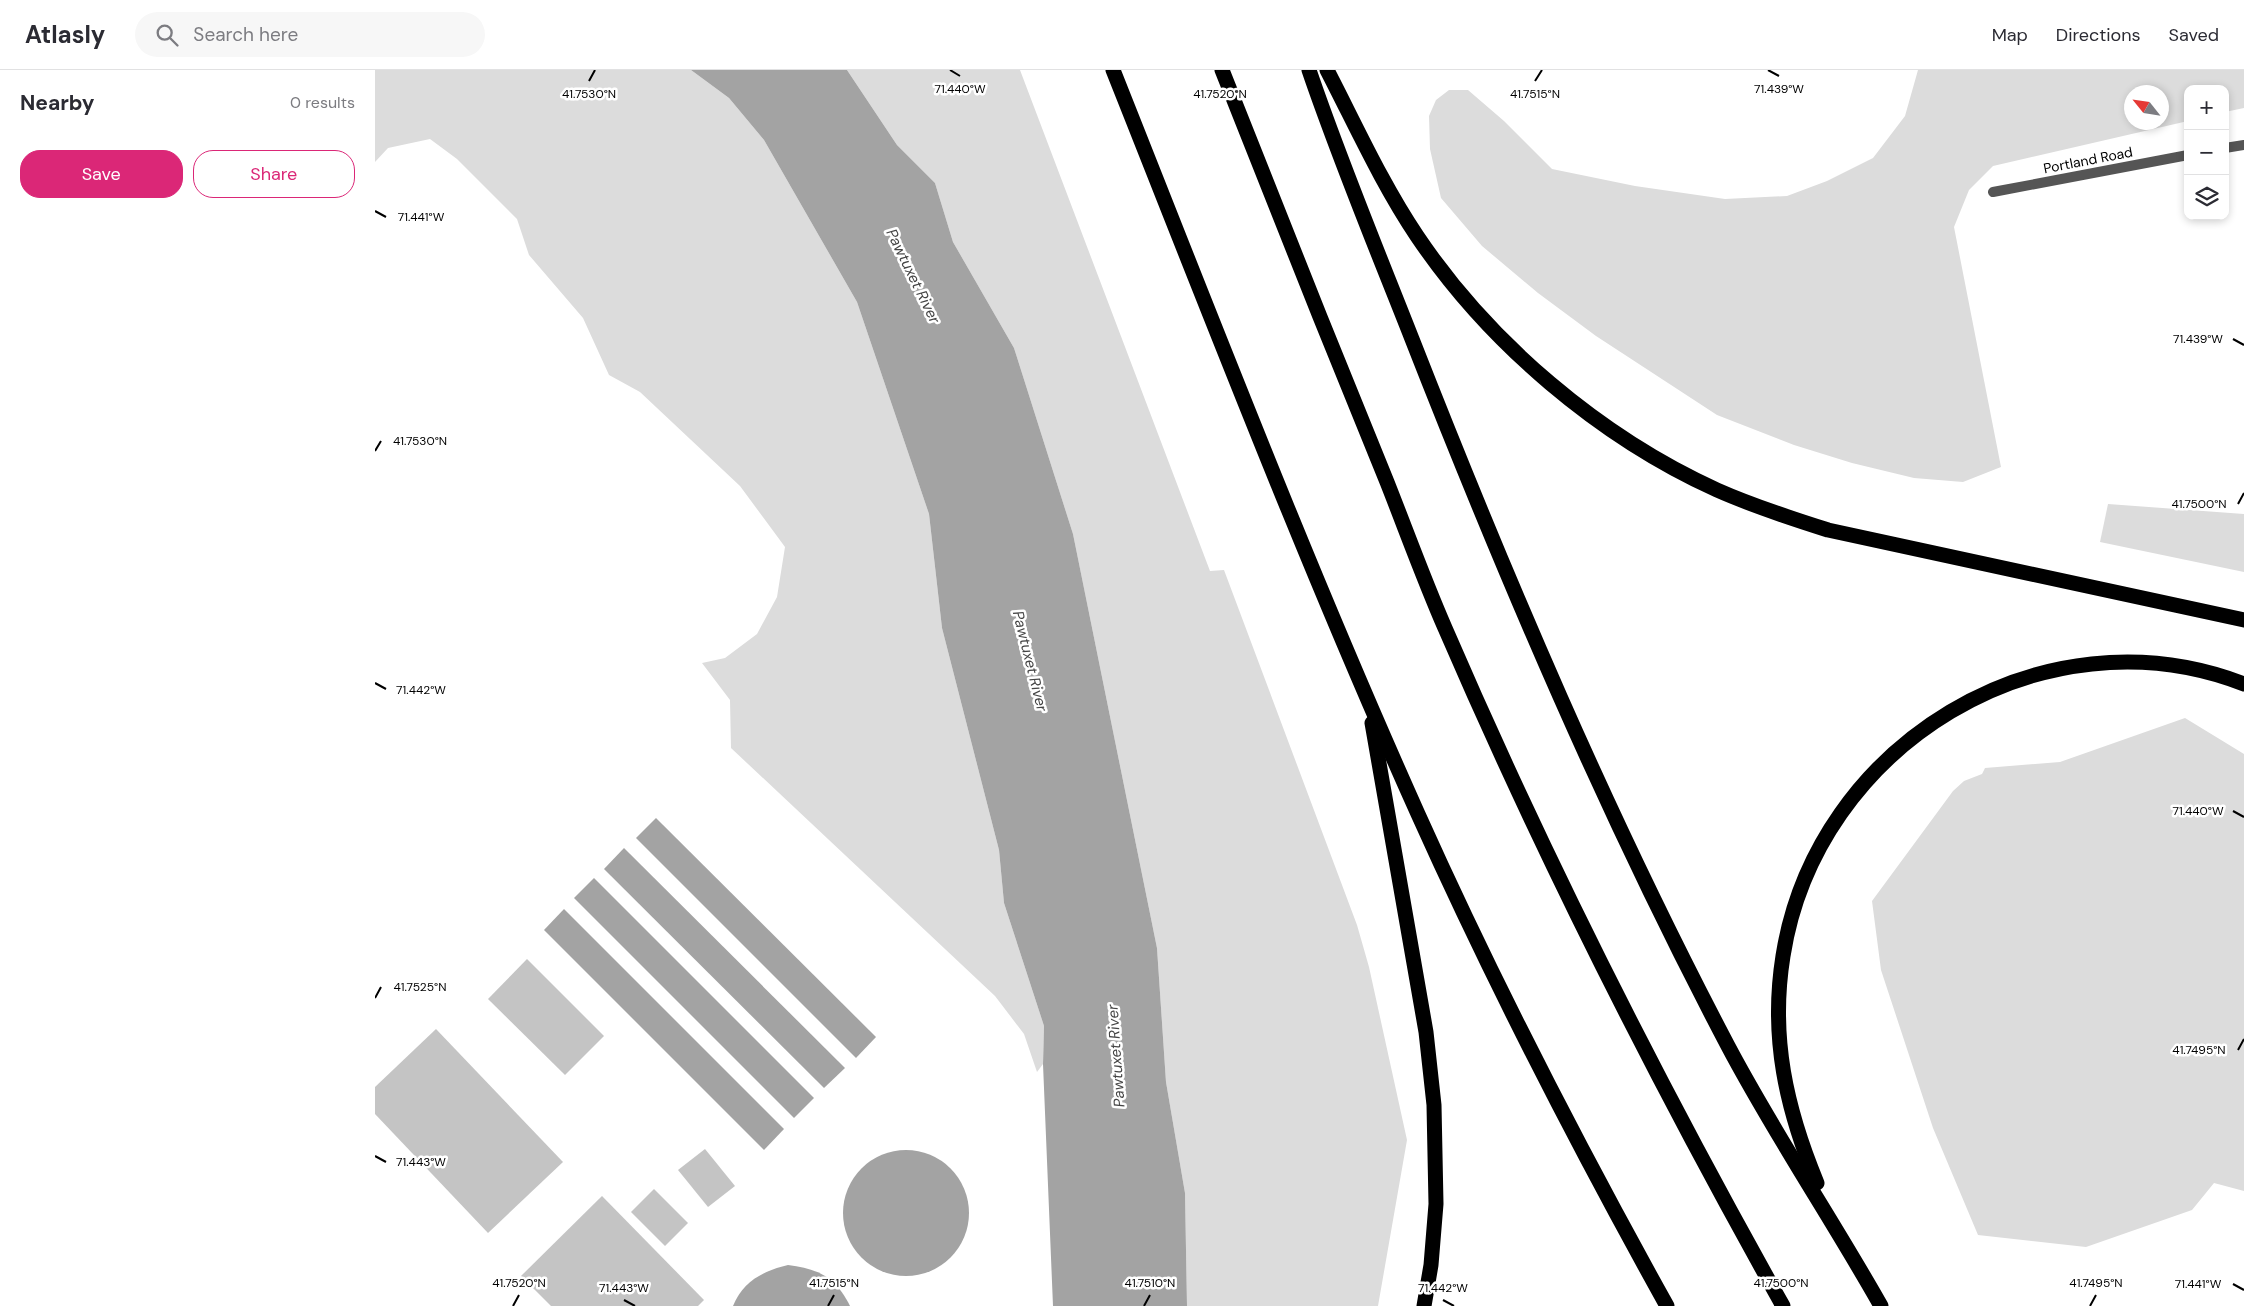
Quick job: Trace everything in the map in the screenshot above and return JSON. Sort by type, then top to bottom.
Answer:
[{"type":"highway","points":[[1113,70],[1277,482],[1368,699],[1477,938],[1594,1170],[1667,1306]]},
{"type":"highway","points":[[1222,70],[1444,625],[1492,734],[1542,844],[1647,1056],[1783,1306]]},
{"type":"highway","points":[[1309,70],[1432,389],[1493,540],[1556,687],[1622,831],[1729,1048],[1881,1306]]},
{"type":"highway","points":[[1327,70],[1389,190],[1417,236],[1452,283],[1494,329],[1570,399],[1615,432],[1674,468],[1717,490],[1774,513],[1828,530],[2244,620]]},
{"type":"highway","points":[[1844,1241],[1816,1180],[1795,1120],[1781,1064],[1778,1007],[1783,955],[1788,930],[1805,876],[1815,854],[1847,804],[1870,775],[1894,752],[1932,722],[1969,700],[2004,685],[2043,673],[2082,665],[2124,663],[2199,671],[2244,684]]},
{"type":"highway","points":[[1368,699],[1419,987],[1432,1078],[1436,1148],[1436,1204],[1431,1265],[1424,1306]]},
{"type":"street","points":[[2229,147],[2244,145]]},
{"type":"street","name":"Portland Road","points":[[1993,192],[2184,156]]},
{"type":"shaded area","points":[[375,70],[691,70],[729,98],[764,140],[857,302],[929,514],[942,628],[999,850],[1004,903],[1044,1026],[1043,1064],[1037,1072],[1024,1034],[995,996],[731,748],[730,700],[702,663],[725,658],[757,634],[777,597],[785,547],[740,486],[640,392],[609,375],[583,318],[529,255],[517,219],[457,159],[430,139],[388,148],[375,162]]},
{"type":"shaded area","points":[[847,70],[1020,70],[1210,571],[1224,570],[1357,925],[1369,967],[1407,1140],[1378,1306],[1187,1306],[1185,1193],[1166,1082],[1157,948],[1073,534],[1014,348],[953,242],[935,183],[897,145]]},
{"type":"shaded area","points":[[1918,70],[2244,70],[2244,108],[2229,111],[2229,85],[2184,85],[2184,122],[2169,125],[2169,85],[2124,85],[2124,130],[2149,130],[1993,166],[1969,190],[1954,227],[2001,467],[1963,482],[1914,478],[1852,463],[1794,445],[1717,415],[1596,336],[1538,293],[1482,246],[1441,198],[1430,149],[1429,116],[1436,100],[1449,90],[1468,90],[1504,121],[1552,169],[1635,186],[1725,199],[1787,196],[1827,181],[1873,158],[1905,116]]},
{"type":"shaded area","points":[[2108,504],[2244,514],[2244,572],[2100,542]]},
{"type":"shaded area","points":[[2185,718],[2244,754],[2244,1191],[2214,1183],[2192,1210],[2086,1247],[1978,1235],[1933,1128],[1881,970],[1872,901],[1953,791],[1964,781],[1982,774],[1985,768],[2060,762]]},
{"type":"water","name":"Pawtuxet River","points":[[691,70],[847,70],[897,145],[935,183],[953,242],[1014,348],[1073,534],[1157,948],[1166,1082],[1185,1193],[1187,1306],[1053,1306],[1043,1064],[1044,1026],[1004,903],[999,850],[942,628],[929,514],[857,302],[764,140],[729,98]]},
{"type":"water","points":[[656,818],[876,1037],[856,1058],[636,838]]},
{"type":"water","points":[[624,848],[845,1068],[824,1088],[604,869]]},
{"type":"water","points":[[594,878],[814,1098],[794,1118],[574,898]]},
{"type":"water","points":[[564,909],[784,1129],[764,1150],[544,930]]},
{"type":"water","points":[[906,1150],[930,1155],[941,1160],[951,1168],[959,1178],[964,1189],[969,1213],[964,1237],[959,1248],[951,1258],[941,1266],[930,1271],[906,1276],[882,1271],[871,1266],[861,1258],[853,1248],[848,1237],[843,1213],[848,1189],[853,1178],[861,1168],[871,1160],[882,1155]]},
{"type":"water","points":[[788,1265],[809,1269],[826,1276],[839,1288],[850,1306],[733,1306],[742,1290],[755,1278],[770,1270]]},
{"type":"building","points":[[527,959],[604,1036],[565,1075],[488,999]]},
{"type":"building","points":[[436,1029],[563,1162],[488,1233],[375,1114],[375,1087]]},
{"type":"building","points":[[705,1149],[735,1186],[708,1207],[678,1170]]},
{"type":"building","points":[[654,1189],[688,1223],[665,1246],[631,1212]]},
{"type":"building","points":[[602,1196],[704,1300],[698,1306],[551,1306],[521,1276]]}]
